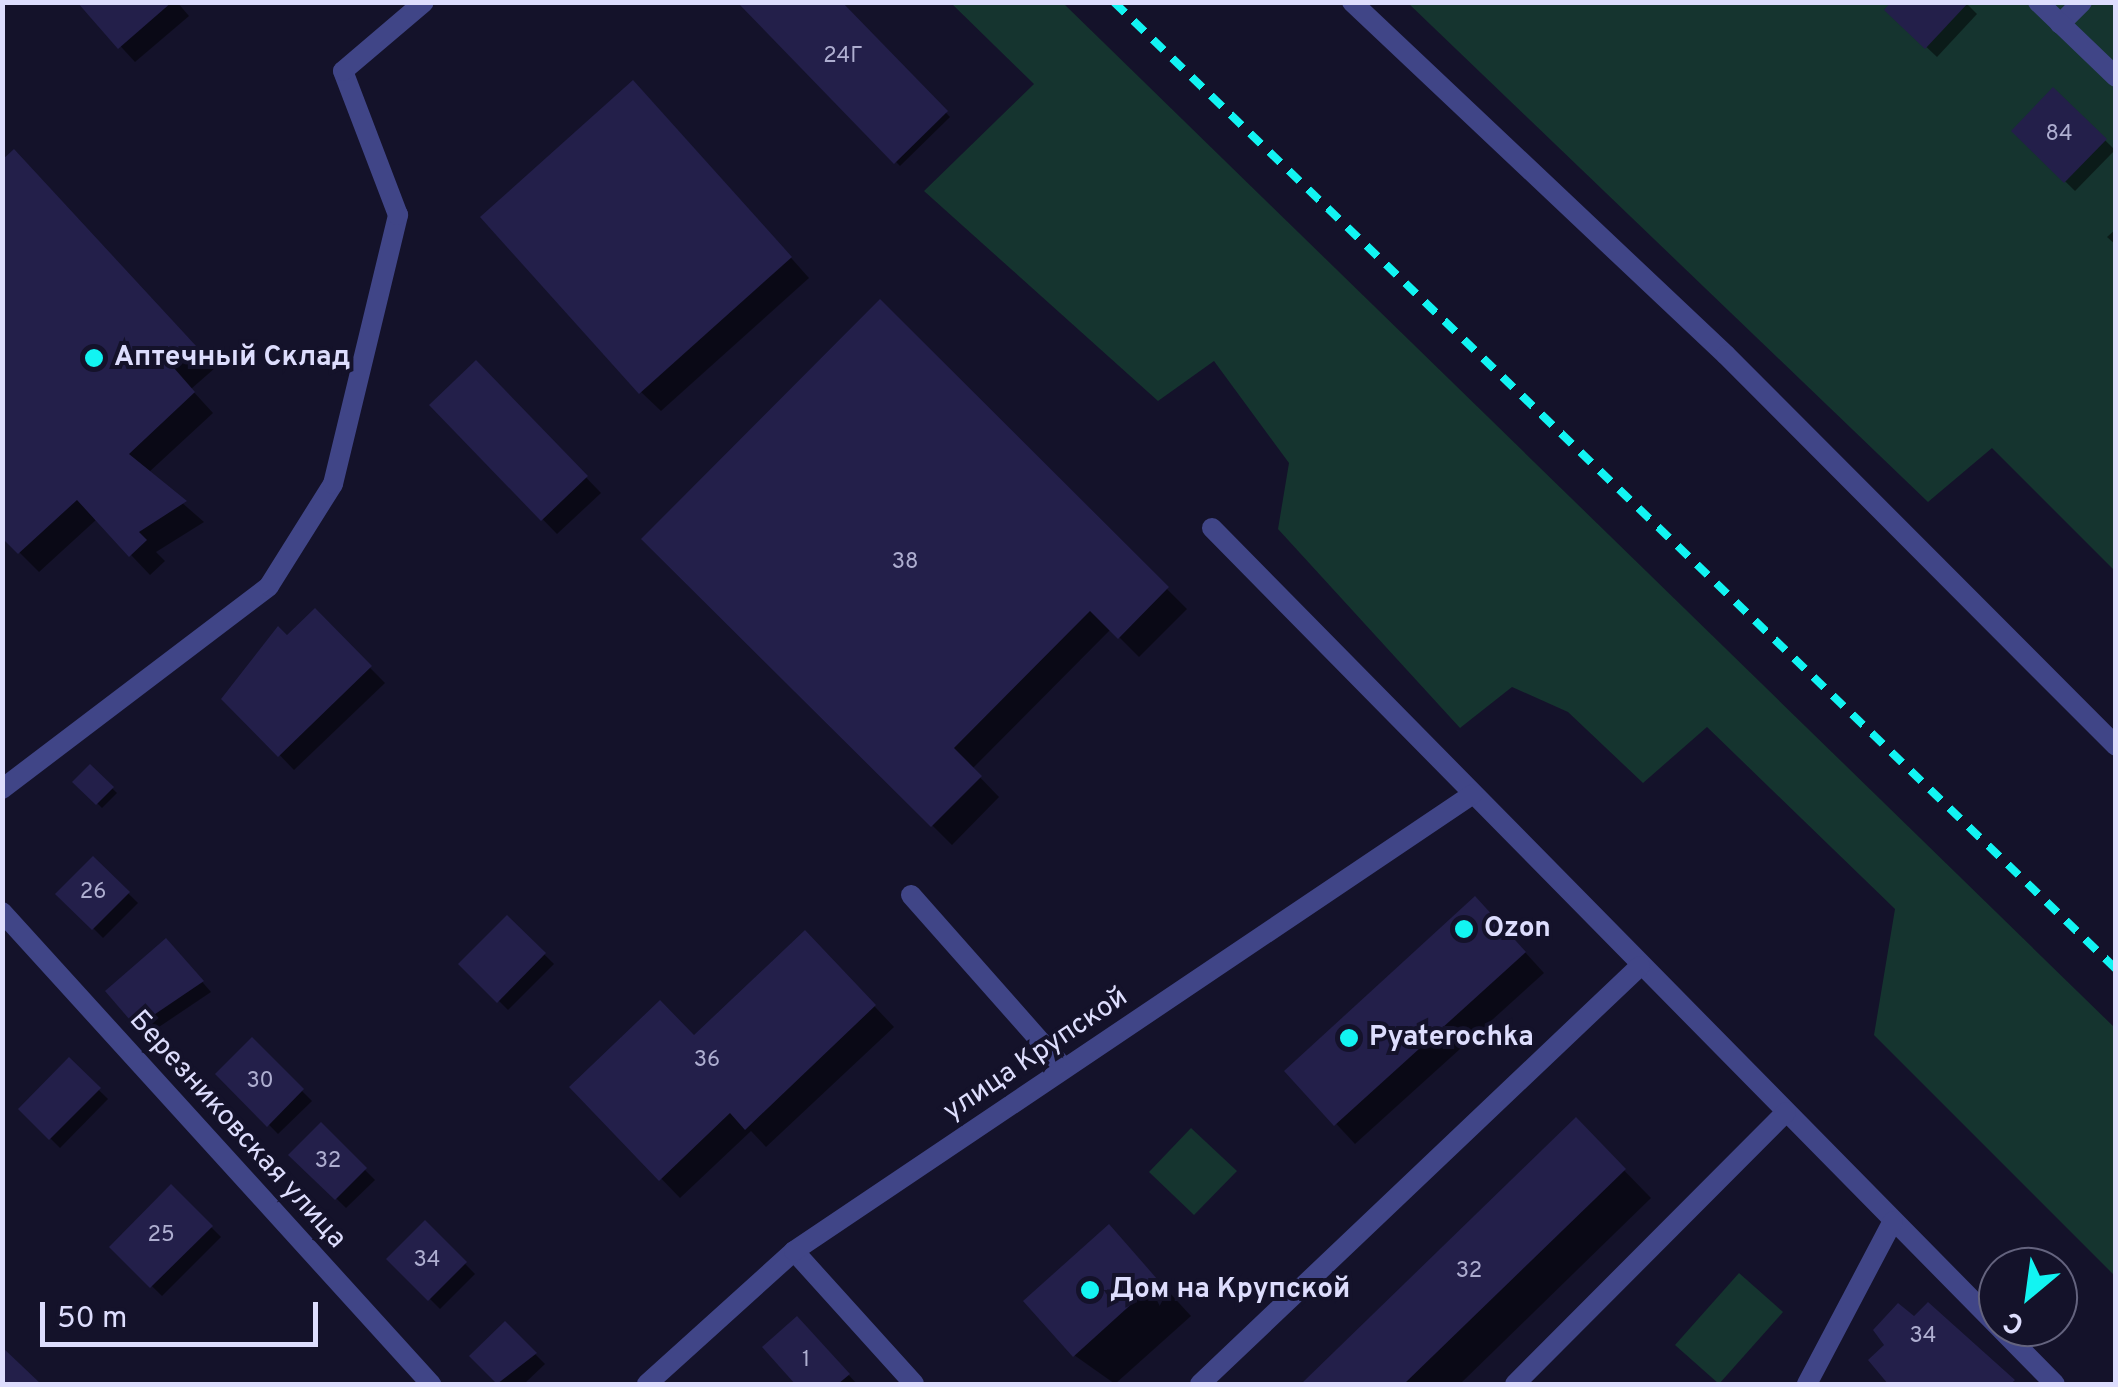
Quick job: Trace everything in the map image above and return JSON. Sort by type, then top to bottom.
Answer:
[{"type":"street","points":[[2,790],[269,586],[333,484],[398,215],[343,71],[424,2]]},
{"type":"street","points":[[1352,2],[1726,355],[2116,746]]},
{"type":"street","points":[[2038,2],[2116,77]]},
{"type":"street","points":[[2060,24],[2082,2]]},
{"type":"street","points":[[1212,528],[2055,1384]]},
{"type":"street","name":"улица Крупской","points":[[647,1384],[794,1251],[1473,794]]},
{"type":"street","points":[[910,896],[1064,1068]]},
{"type":"street","name":"Березниковская улица","points":[[2,912],[431,1384]]},
{"type":"street","points":[[1200,1384],[1640,966]]},
{"type":"street","points":[[1515,1384],[1786,1112]]},
{"type":"street","points":[[1807,1384],[1893,1221]]},
{"type":"street","points":[[794,1251],[914,1384]]},
{"type":"green space","points":[[951,3],[1063,3],[2115,1028],[2115,1276],[1874,1035],[1895,909],[1707,727],[1643,783],[1568,712],[1512,687],[1460,728],[1278,529],[1289,463],[1214,361],[1158,401],[924,191],[1034,84]]},
{"type":"green space","points":[[1408,3],[2115,3],[2115,571],[1992,448],[1928,502]]},
{"type":"green space","points":[[1191,1128],[1237,1171],[1194,1215],[1149,1172]]},
{"type":"green space","points":[[1739,1273],[1783,1312],[1719,1384],[1675,1345]]},
{"type":"building","points":[[77,2],[172,2],[118,49]]},
{"type":"building","points":[[737,2],[842,2],[948,111],[894,164]]},
{"type":"building","points":[[1891,2],[1969,2],[1925,49],[1884,10]]},
{"type":"building","points":[[633,80],[792,257],[639,394],[480,217]]},
{"type":"building","points":[[2053,87],[2107,139],[2064,183],[2011,131]]},
{"type":"building","name":"Аптечный Склад","points":[[14,149],[197,347],[174,368],[195,392],[129,454],[187,501],[139,532],[147,540],[129,557],[77,500],[18,554],[2,538],[2,160]]},
{"type":"building","points":[[880,299],[1169,587],[1118,639],[1090,611],[954,748],[982,776],[931,827],[641,539]]},
{"type":"building","points":[[476,360],[588,476],[541,521],[429,405]]},
{"type":"building","points":[[315,608],[372,666],[278,757],[221,699],[278,626],[287,635]]},
{"type":"building","points":[[90,764],[114,787],[96,805],[72,782]]},
{"type":"building","points":[[93,856],[130,892],[92,930],[55,894]]},
{"type":"building","points":[[1475,896],[1526,952],[1334,1126],[1284,1071]]},
{"type":"building","points":[[507,915],[546,953],[497,1003],[458,964]]},
{"type":"building","points":[[805,930],[876,1005],[745,1130],[730,1113],[659,1181],[569,1087],[660,1000],[694,1035]]},
{"type":"building","points":[[166,938],[204,981],[136,1027],[105,991]]},
{"type":"building","points":[[252,1037],[304,1089],[267,1127],[215,1074]]},
{"type":"building","points":[[69,1057],[101,1088],[49,1140],[18,1109]]},
{"type":"building","points":[[1576,1117],[1626,1169],[1404,1384],[1301,1384]]},
{"type":"building","points":[[321,1122],[367,1168],[335,1200],[288,1155]]},
{"type":"building","points":[[171,1184],[213,1226],[150,1288],[109,1247]]},
{"type":"building","points":[[425,1220],[467,1262],[428,1301],[386,1259]]},
{"type":"building","name":"Дом на Крупской","points":[[1109,1224],[1158,1280],[1073,1357],[1023,1301]]},
{"type":"building","points":[[1928,1302],[2015,1380],[2011,1384],[1888,1384],[1868,1360],[1884,1345],[1873,1330],[1898,1303],[1914,1316]]},
{"type":"building","points":[[797,1316],[850,1374],[838,1384],[795,1384],[762,1347]]},
{"type":"building","points":[[505,1321],[537,1353],[497,1384],[469,1356]]},
{"type":"building","points":[[2,1347],[41,1384],[2,1384]]},
{"type":"railway","points":[[1114,2],[2116,969]]},
{"type":"place","name":"Аптечный Склад","points":[[94,358]]},
{"type":"place","name":"Ozon","points":[[1464,929]]},
{"type":"place","name":"Pyaterochka","points":[[1349,1038]]},
{"type":"place","name":"Дом на Крупской","points":[[1090,1290]]}]
